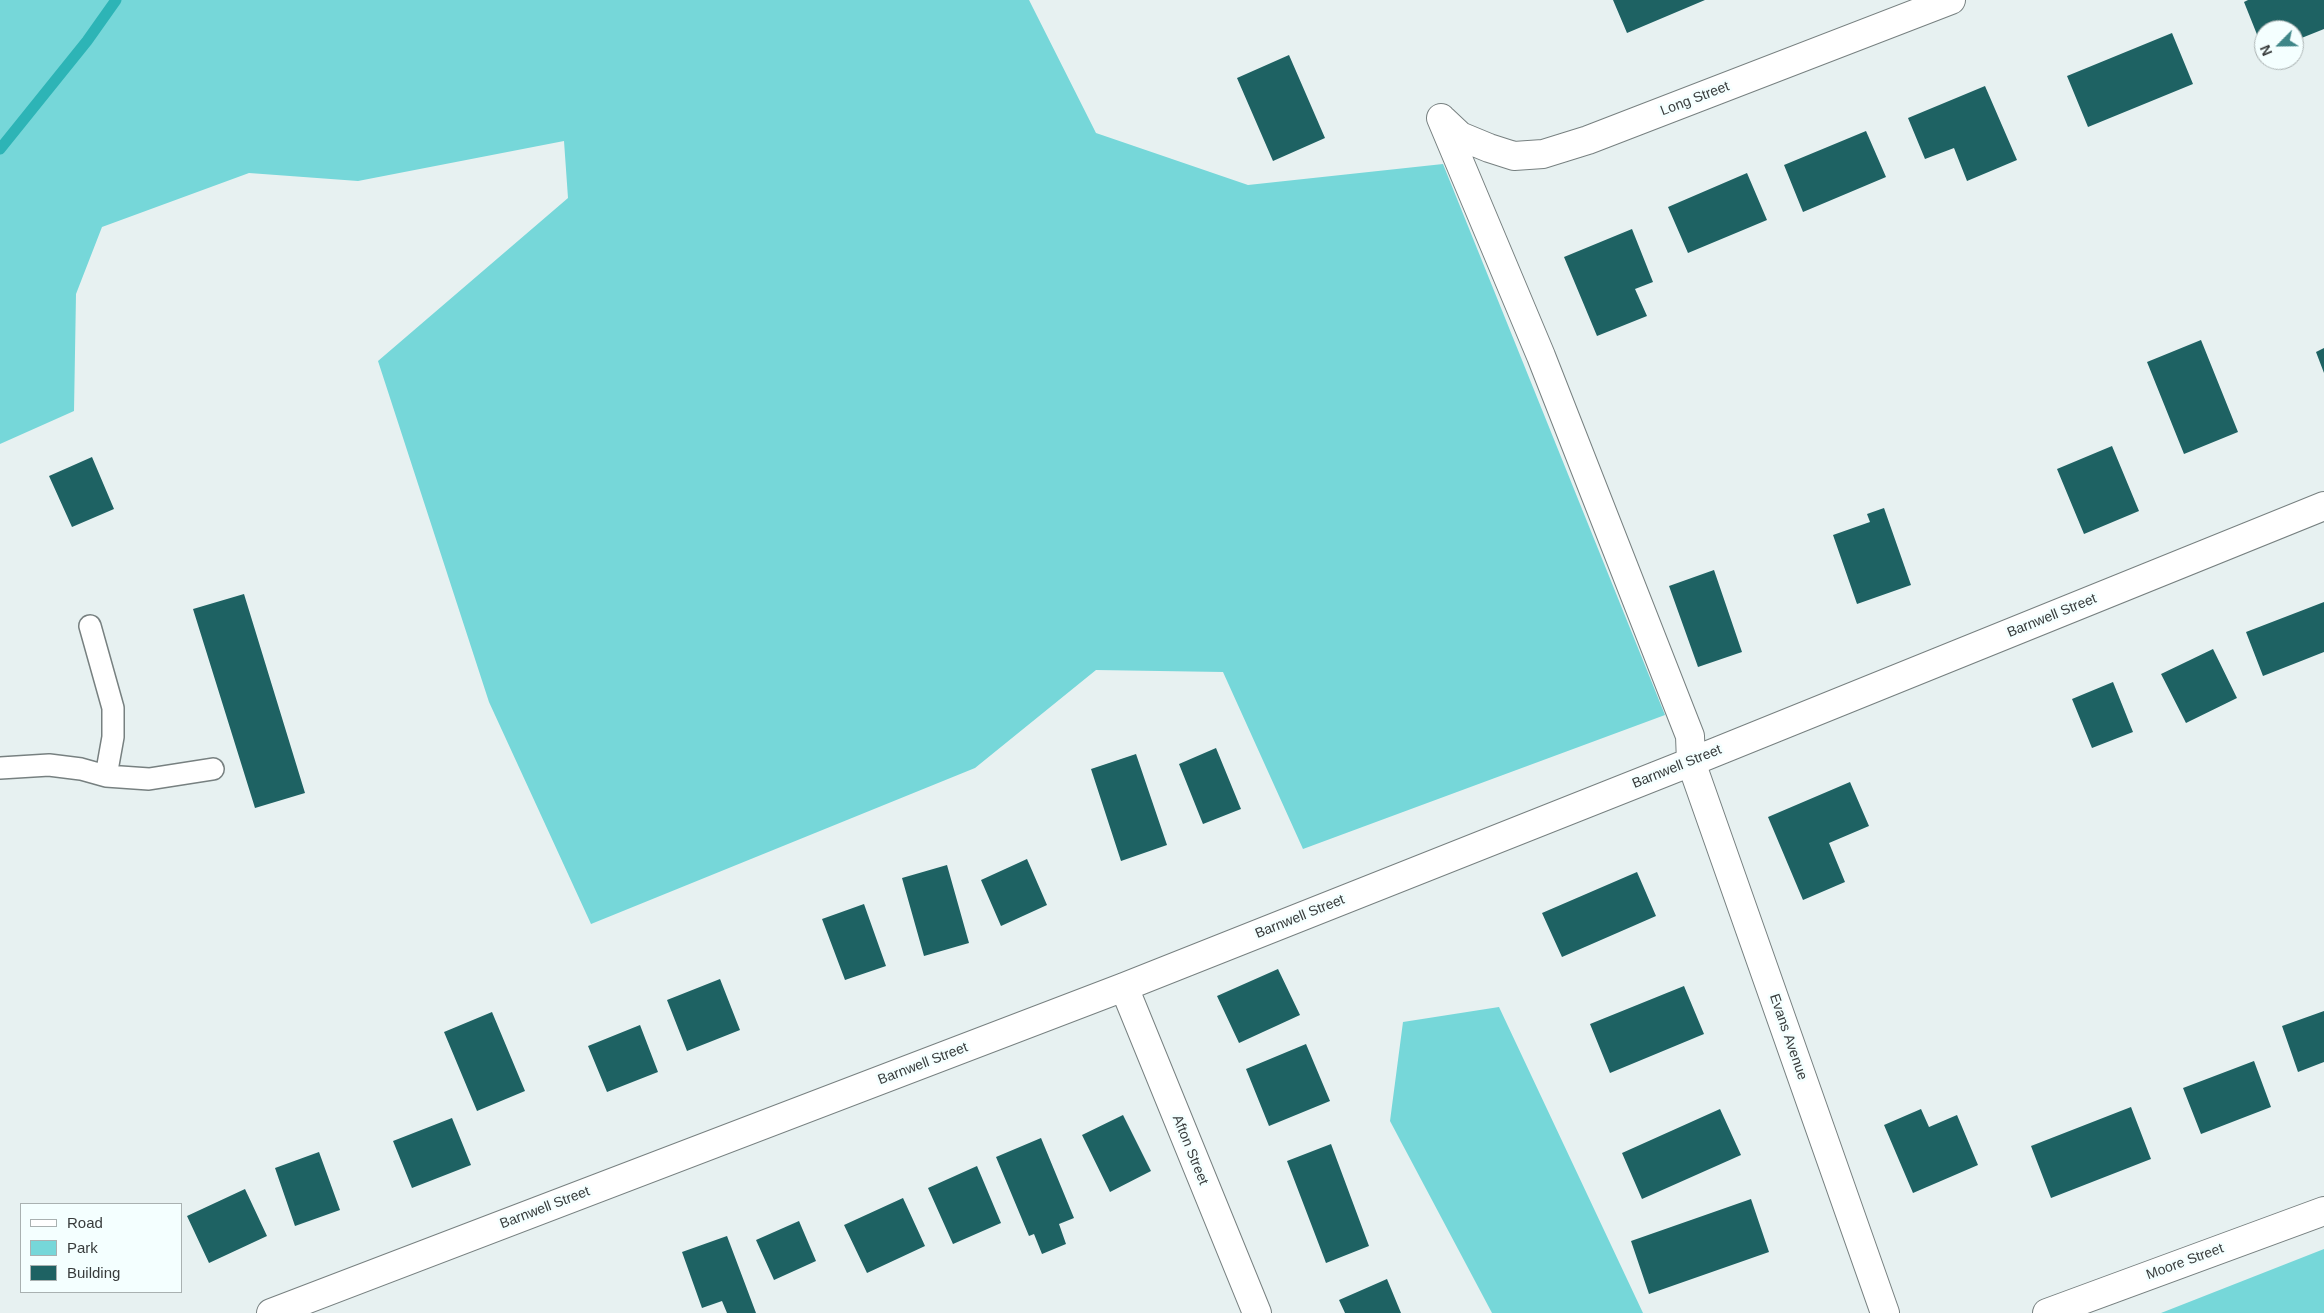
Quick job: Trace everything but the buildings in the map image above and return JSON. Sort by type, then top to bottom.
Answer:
[{"type":"street","name":"Long Street","points":[[1441,118],[1460,136],[1489,148],[1514,156],[1543,154],[1588,140],[1951,0]]},
{"type":"street","name":"Evans Avenue","points":[[1441,118],[1541,356],[1690,736],[1691,762],[1885,1313]]},
{"type":"street","name":"Barnwell Street","points":[[271,1313],[1124,987],[1691,762],[2324,506]]},
{"type":"street","name":"Afton Street","points":[[1124,987],[1257,1313]]},
{"type":"street","name":"Moore Street","points":[[2047,1313],[2324,1211]]},
{"type":"lane","points":[[90,626],[113,708],[113,737],[106,776]]},
{"type":"lane","points":[[0,768],[49,765],[80,769],[106,776],[149,779],[213,769]]},
{"type":"green space","points":[[0,0],[1029,0],[1096,133],[1248,185],[1443,164],[1665,715],[1303,849],[1223,672],[1096,670],[975,768],[591,924],[489,702],[378,361],[568,198],[564,141],[358,181],[249,173],[102,227],[76,294],[74,411],[0,444]]},
{"type":"green space","points":[[1499,1007],[1643,1313],[1492,1313],[1390,1121],[1403,1022]]},
{"type":"green space","points":[[2324,1249],[2324,1313],[2161,1313]]},
{"type":"waterway","points":[[0,149],[87,41],[116,0]]}]
